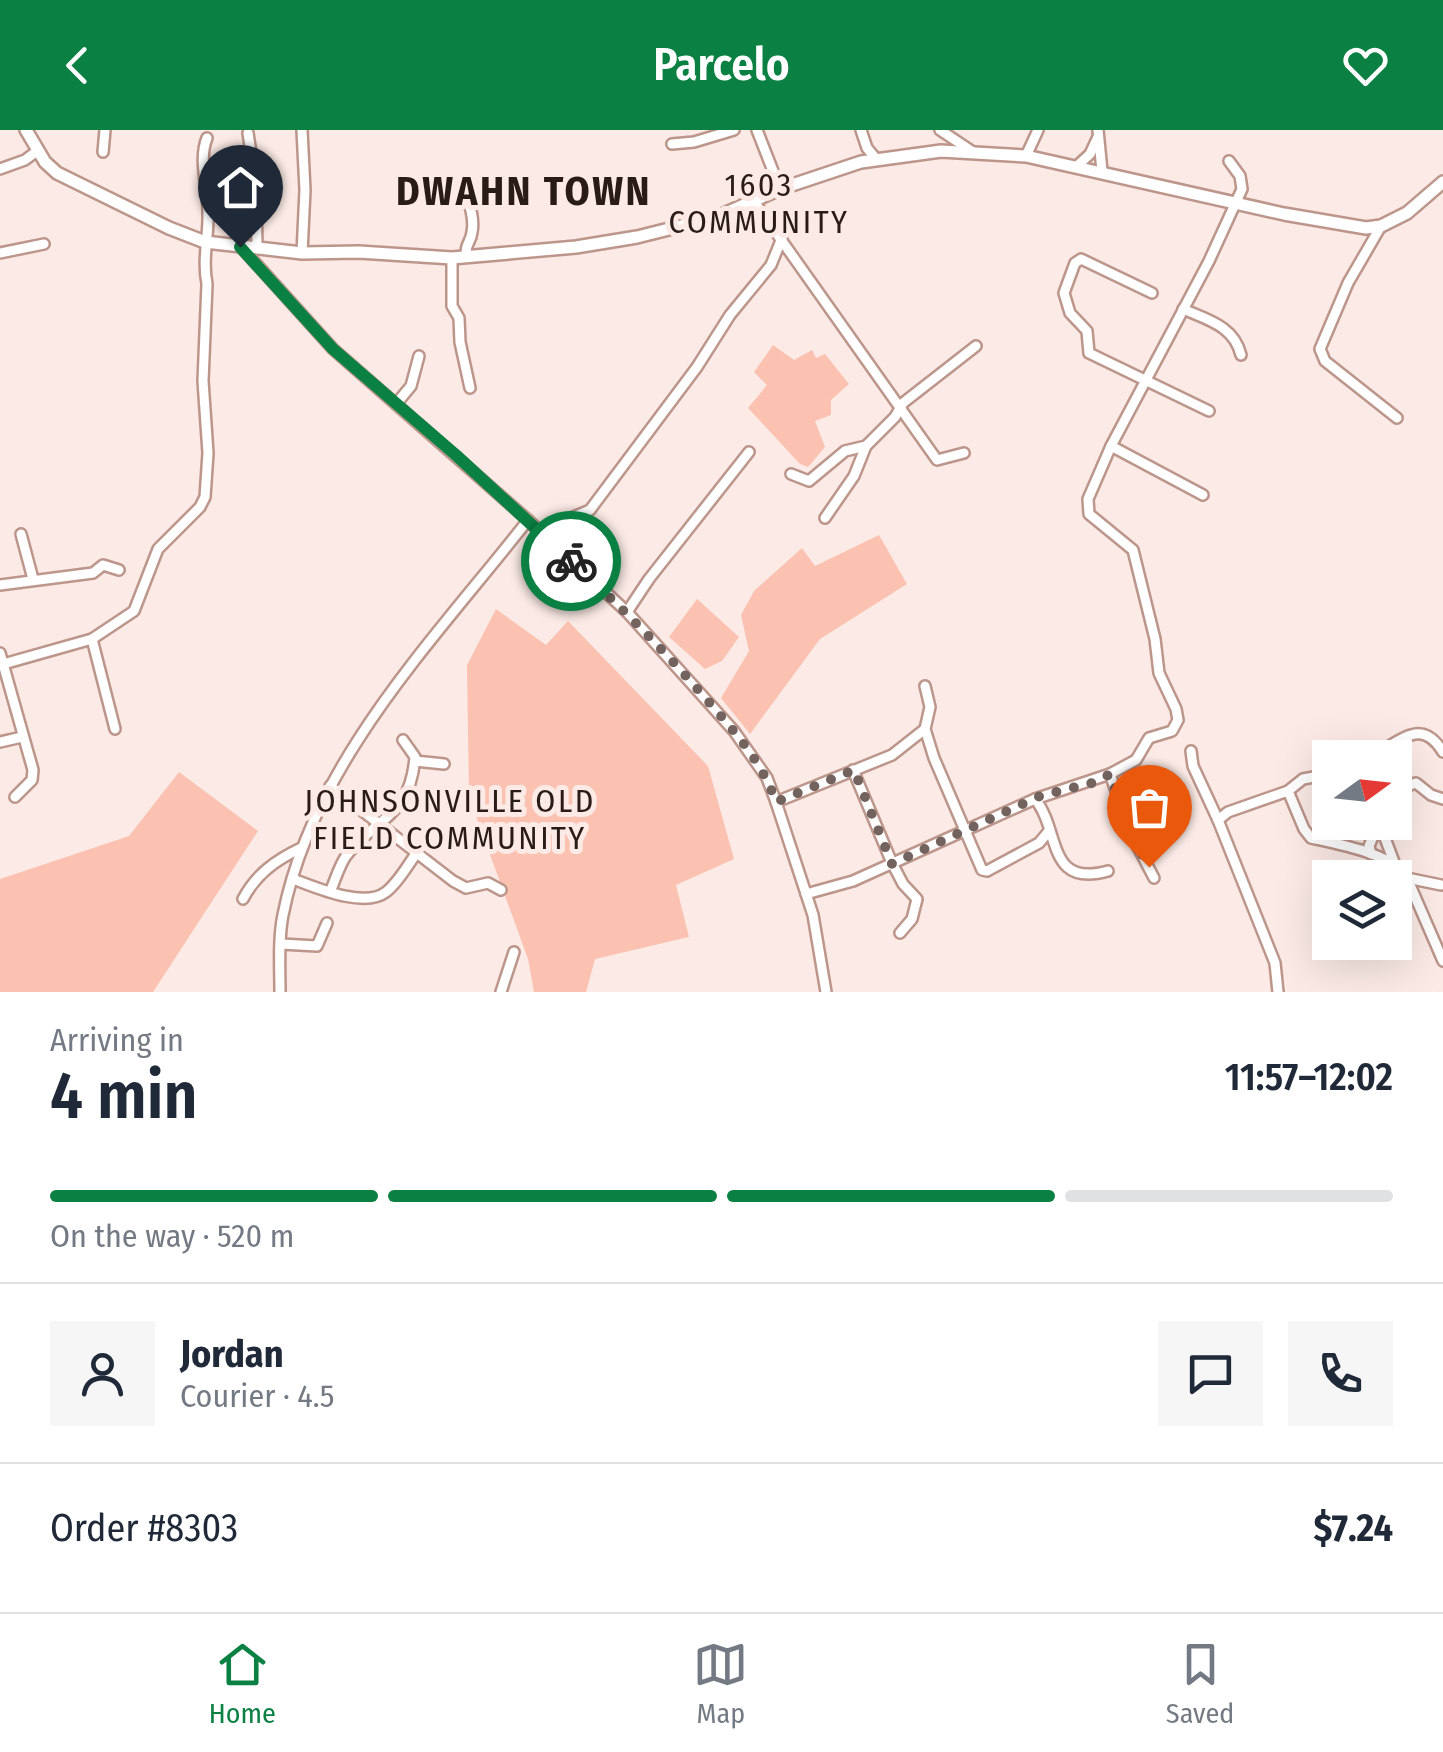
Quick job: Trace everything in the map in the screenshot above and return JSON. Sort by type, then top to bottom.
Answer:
[{"type":"main road","points":[[26,130],[37,151],[57,173],[170,228],[206,242],[302,253],[452,258],[576,247],[637,237],[717,216],[780,188],[877,160],[940,151],[1026,156],[1366,228],[1381,226],[1407,213],[1443,182]]},
{"type":"street","points":[[103,152],[105,130]]},
{"type":"street","points":[[302,130],[302,253]]},
{"type":"street","points":[[672,144],[734,130]]},
{"type":"street","points":[[757,130],[780,188]]},
{"type":"street","points":[[861,130],[867,148],[877,160]]},
{"type":"street","points":[[940,130],[972,152]]},
{"type":"street","points":[[1026,156],[1038,130]]},
{"type":"street","points":[[1078,166],[1090,154],[1099,132]]},
{"type":"street","points":[[1099,132],[1102,171]]},
{"type":"street","points":[[248,133],[256,186],[257,249]]},
{"type":"street","points":[[15,796],[32,780],[32,770],[1,660],[92,639],[134,611],[158,549],[200,507],[205,496],[207,138]]},
{"type":"street","points":[[0,169],[37,151]]},
{"type":"street","points":[[806,894],[843,884],[1036,799],[1110,774],[1136,760],[1149,738],[1172,731],[1178,720],[1176,709],[1159,674],[1156,639],[1133,550],[1089,514],[1088,498],[1242,188],[1240,176],[1228,161]]},
{"type":"street","points":[[464,187],[473,228],[465,244],[467,257]]},
{"type":"street","points":[[753,200],[937,460],[964,453]]},
{"type":"street","points":[[1381,226],[1348,283],[1320,349],[1325,361],[1398,418]]},
{"type":"street","points":[[542,534],[549,527],[590,510],[730,315],[771,265],[782,238]]},
{"type":"street","points":[[0,253],[44,244]]},
{"type":"street","points":[[240,247],[333,349],[627,612],[734,730],[768,778],[820,942],[826,992]]},
{"type":"street","points":[[452,258],[452,306],[459,318],[470,388]]},
{"type":"street","points":[[1152,293],[1081,259],[1075,262],[1064,293],[1070,312],[1090,336],[1089,353],[1209,411]]},
{"type":"street","points":[[1183,309],[1225,328],[1237,341],[1241,355]]},
{"type":"street","points":[[825,518],[854,476],[866,446],[914,392],[976,346]]},
{"type":"street","points":[[396,404],[412,386],[419,356]]},
{"type":"street","points":[[791,474],[810,481],[845,451],[866,446]]},
{"type":"street","points":[[1111,446],[1203,495]]},
{"type":"street","points":[[627,612],[649,578],[749,452]]},
{"type":"street","points":[[280,992],[282,918],[301,848],[330,786],[369,723],[528,520]]},
{"type":"street","points":[[21,534],[34,579]]},
{"type":"street","points":[[0,585],[93,573],[102,564],[119,570]]},
{"type":"street","points":[[92,639],[115,730]]},
{"type":"street","points":[[926,686],[930,707],[925,729],[963,832],[982,870],[986,872],[1039,843],[1049,831]]},
{"type":"street","points":[[776,802],[892,755],[925,729]]},
{"type":"street","points":[[1401,740],[1426,733],[1434,736],[1443,752]]},
{"type":"street","points":[[0,742],[22,738]]},
{"type":"street","points":[[330,892],[346,856],[396,810],[408,792],[416,761],[402,740]]},
{"type":"street","points":[[1191,750],[1193,766],[1274,964],[1278,992]]},
{"type":"street","points":[[416,761],[444,764]]},
{"type":"street","points":[[854,770],[892,864],[917,899],[912,920],[900,933]]},
{"type":"street","points":[[1110,774],[1131,834],[1154,878]]},
{"type":"street","points":[[1218,820],[1228,812],[1288,791],[1312,777]]},
{"type":"street","points":[[1412,784],[1443,799]]},
{"type":"street","points":[[330,786],[466,888],[484,882],[500,890]]},
{"type":"street","points":[[1288,791],[1311,838],[1386,860]]},
{"type":"street","points":[[1036,799],[1044,810],[1056,852],[1069,870],[1083,875],[1108,870]]},
{"type":"street","points":[[1371,854],[1373,840]]},
{"type":"street","points":[[244,898],[252,881],[301,848]]},
{"type":"street","points":[[292,879],[358,898],[378,896],[387,891],[416,854]]},
{"type":"street","points":[[1412,879],[1441,884]]},
{"type":"street","points":[[1412,890],[1443,961]]},
{"type":"street","points":[[281,944],[317,946],[327,923]]},
{"type":"street","points":[[501,992],[514,952]]},
{"type":"shaded area","points":[[773,345],[794,360],[812,350],[816,358],[825,354],[849,384],[831,400],[831,415],[815,421],[825,447],[808,467],[800,464],[748,408],[767,385],[754,372]]},
{"type":"shaded area","points":[[879,535],[907,584],[820,639],[750,734],[721,698],[749,651],[741,615],[754,591],[802,548],[815,566]]},
{"type":"shaded area","points":[[697,599],[739,637],[722,661],[705,669],[669,637]]},
{"type":"shaded area","points":[[496,609],[546,645],[568,621],[708,766],[734,859],[676,885],[689,937],[595,959],[586,992],[534,992],[528,959],[469,797],[467,665]]},
{"type":"shaded area","points":[[179,772],[258,831],[153,992],[0,992],[0,879],[129,836]]},
{"type":"way so far","points":[[571,561],[627,612],[734,730],[768,778],[776,802],[854,770],[892,864],[1040,796],[1096,782],[1110,774],[1131,834],[1149,867]]},
{"type":"district","name":"DWAHN TOWN","points":[[524,192]]},
{"type":"district","name":"1603 COMMUNITY","points":[[759,204]]},
{"type":"district","name":"JOHNSONVILLE OLD FIELD COMMUNITY","points":[[450,820]]},
{"type":"route","points":[[240,247],[333,349],[571,561]]}]
